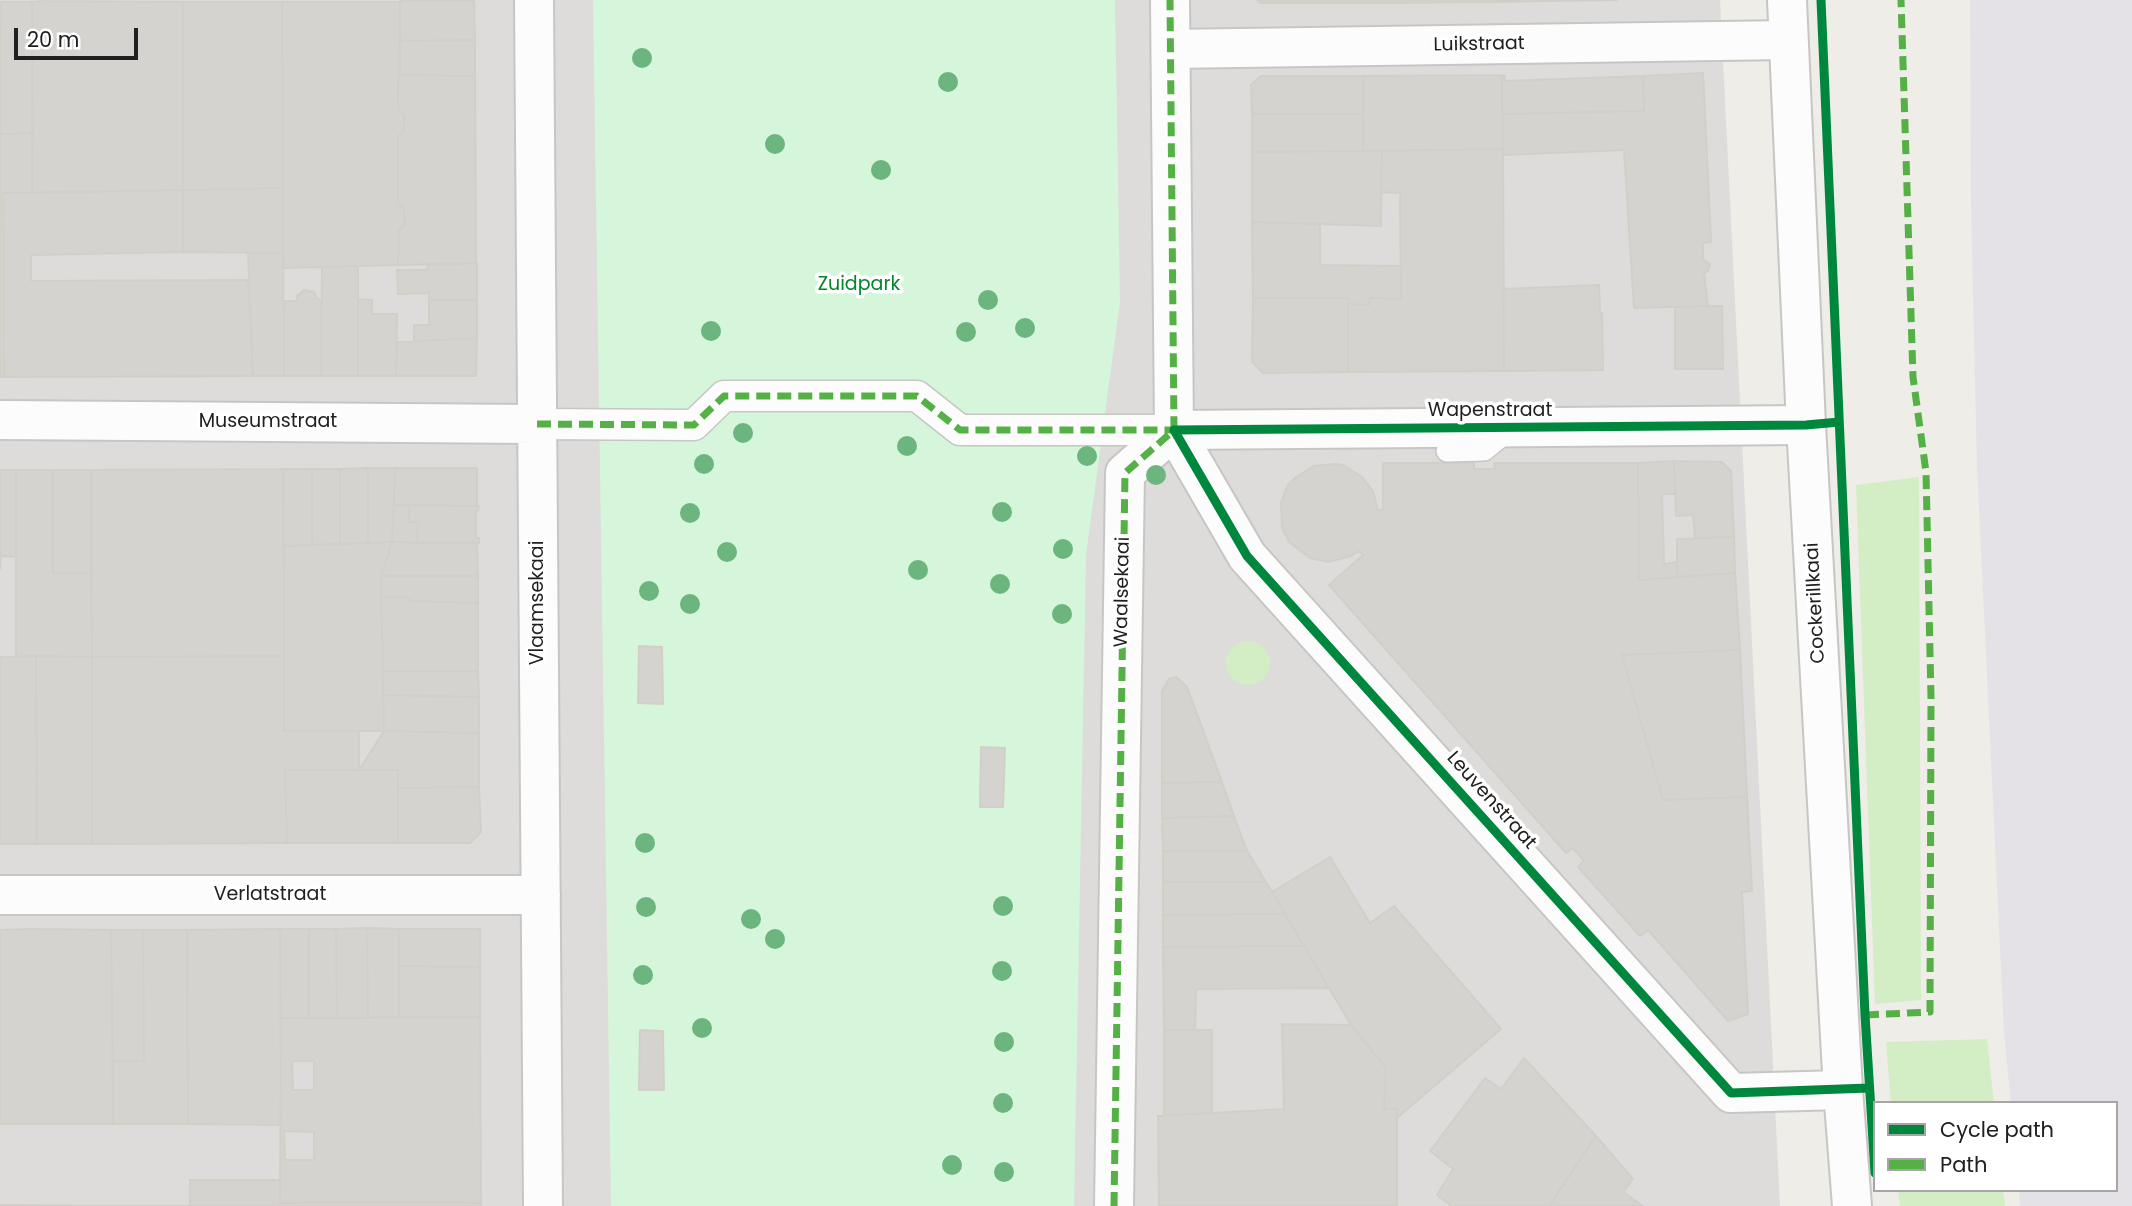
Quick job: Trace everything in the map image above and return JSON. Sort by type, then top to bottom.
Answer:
[{"type":"street","name":"Vlaamsekaai","points":[[534,0],[543,1206]]},
{"type":"street","points":[[537,424],[694,425],[724,397],[917,396],[960,430],[1174,430],[1170,0]]},
{"type":"street","name":"Cockerillkaai","points":[[1787,0],[1806,425],[1843,1090],[1852,1206]]},
{"type":"street","name":"Luikstraat","points":[[1171,50],[1788,40]]},
{"type":"street","name":"Museumstraat","points":[[0,420],[537,424]]},
{"type":"street","name":"Wapenstraat","points":[[1174,430],[1806,425]]},
{"type":"street","name":"Leuvenstraat","points":[[1174,430],[1247,556],[1731,1093],[1843,1090]]},
{"type":"street","name":"Waalsekaai","points":[[1114,1206],[1125,473],[1174,430]]},
{"type":"street","name":"Verlatstraat","points":[[0,895],[541,895]]},
{"type":"lane","points":[[1447,451],[1484,450],[1511,428]]},
{"type":"shaded area","points":[[0,0],[1720,0],[1780,1206],[0,1206]]},
{"type":"shaded area","points":[[1970,0],[2132,0],[2132,1206],[2020,1206],[2019,1192],[2118,1192],[2118,1101],[2011,1101],[2004,1032],[1977,466],[1971,208]]},
{"type":"green space","name":"Zuidpark","points":[[593,0],[1115,0],[1120,302],[1086,555],[1074,1206],[611,1206]]},
{"type":"green space","points":[[1919,477],[1921,1000],[1875,1004],[1856,485]]},
{"type":"green space","points":[[1248,641],[1257,642],[1264,647],[1269,654],[1269,672],[1264,679],[1257,684],[1248,685],[1239,684],[1232,679],[1227,672],[1226,663],[1227,654],[1232,647],[1239,642]]},
{"type":"green space","points":[[1987,1039],[1994,1101],[1891,1101],[1886,1042]]},
{"type":"green space","points":[[1898,1192],[2003,1192],[2005,1206],[1900,1206]]},
{"type":"building","points":[[1257,0],[1310,0],[1310,3],[1260,3]]},
{"type":"building","points":[[1310,0],[1340,0],[1340,3],[1310,3]]},
{"type":"building","points":[[1340,0],[1370,0],[1370,3],[1340,3]]},
{"type":"building","points":[[1370,0],[1495,0],[1495,2],[1370,3]]},
{"type":"building","points":[[1495,0],[1617,0],[1495,2]]},
{"type":"building","points":[[400,1],[474,1],[475,40],[400,41]]},
{"type":"building","points":[[1,2],[32,2],[33,133],[0,134]]},
{"type":"building","points":[[32,2],[183,2],[183,190],[32,193]]},
{"type":"building","points":[[183,2],[282,2],[283,188],[183,190]]},
{"type":"building","points":[[282,2],[400,2],[398,109],[404,115],[404,130],[398,137],[398,204],[404,208],[405,225],[399,230],[398,265],[283,268]]},
{"type":"building","points":[[475,40],[475,76],[400,75],[400,41]]},
{"type":"building","points":[[1703,73],[1711,242],[1703,243],[1703,259],[1710,264],[1708,271],[1704,273],[1708,306],[1634,308],[1624,150],[1503,155],[1502,114],[1644,111],[1643,76]]},
{"type":"building","points":[[398,75],[475,76],[476,263],[398,265],[399,230],[405,225],[404,208],[398,204],[398,137],[404,130],[404,115],[398,109]]},
{"type":"building","points":[[1502,75],[1503,149],[1363,151],[1363,76]]},
{"type":"building","points":[[1261,76],[1363,76],[1363,114],[1252,114],[1251,85]]},
{"type":"building","points":[[1502,76],[1505,76],[1504,81],[1643,76],[1644,111],[1502,114]]},
{"type":"building","points":[[1252,114],[1363,114],[1363,151],[1252,152]]},
{"type":"building","points":[[33,133],[32,193],[3,193],[4,377],[0,377],[0,134]]},
{"type":"building","points":[[1503,149],[1504,371],[1348,372],[1348,304],[1369,305],[1370,298],[1401,299],[1400,193],[1381,192],[1382,151]]},
{"type":"building","points":[[1382,151],[1381,226],[1252,222],[1252,152]]},
{"type":"building","points":[[283,188],[283,253],[183,252],[183,190]]},
{"type":"building","points":[[183,190],[183,252],[31,255],[31,281],[248,280],[253,376],[4,377],[3,193]]},
{"type":"building","points":[[1252,222],[1320,224],[1320,265],[1401,266],[1401,299],[1370,298],[1369,305],[1348,304],[1348,298],[1253,298]]},
{"type":"building","points":[[248,253],[283,253],[284,376],[253,376]]},
{"type":"building","points":[[477,263],[477,300],[429,300],[429,293],[398,294],[397,270],[427,270],[428,265]]},
{"type":"building","points":[[358,266],[358,376],[321,376],[322,267]]},
{"type":"building","points":[[1599,285],[1603,370],[1504,371],[1503,289]]},
{"type":"building","points":[[304,290],[314,292],[317,299],[321,300],[321,376],[284,376],[284,301],[297,301],[297,296]]},
{"type":"building","points":[[1253,298],[1348,298],[1348,372],[1263,373],[1252,362]]},
{"type":"building","points":[[358,299],[372,300],[372,314],[397,314],[396,376],[358,376]]},
{"type":"building","points":[[429,300],[477,300],[477,338],[414,341],[414,325],[429,325]]},
{"type":"building","points":[[1722,306],[1723,369],[1675,369],[1675,307]]},
{"type":"building","points":[[477,338],[476,376],[396,376],[397,342]]},
{"type":"building","points":[[1674,461],[1675,494],[1662,494],[1664,564],[1677,562],[1677,577],[1639,580],[1638,463]]},
{"type":"building","points":[[1674,461],[1722,462],[1731,471],[1734,537],[1695,538],[1693,515],[1676,516]]},
{"type":"building","points":[[1383,463],[1474,463],[1474,469],[1495,469],[1494,463],[1638,463],[1639,580],[1735,573],[1740,650],[1622,655],[1663,800],[1747,797],[1752,891],[1742,892],[1748,1014],[1728,1021],[1648,930],[1640,936],[1578,867],[1584,861],[1573,848],[1566,853],[1329,585],[1363,555],[1359,551],[1328,562],[1310,558],[1289,542],[1282,527],[1281,503],[1287,486],[1296,477],[1314,466],[1343,465],[1362,477],[1373,491],[1378,510],[1383,510]]},
{"type":"building","points":[[368,468],[368,543],[340,544],[340,469]]},
{"type":"building","points":[[368,468],[395,468],[392,542],[368,543]]},
{"type":"building","points":[[395,468],[477,468],[477,506],[394,505]]},
{"type":"building","points":[[283,469],[284,656],[92,657],[91,470]]},
{"type":"building","points":[[283,469],[312,469],[312,545],[284,546]]},
{"type":"building","points":[[312,469],[340,469],[340,544],[312,545]]},
{"type":"building","points":[[0,470],[16,470],[16,557],[1,556],[0,569]]},
{"type":"building","points":[[16,470],[53,470],[53,573],[91,573],[92,657],[16,656]]},
{"type":"building","points":[[53,470],[91,470],[91,573],[53,573]]},
{"type":"building","points":[[394,505],[409,505],[409,522],[418,522],[417,543],[392,542]]},
{"type":"building","points":[[409,505],[479,506],[476,511],[476,538],[479,538],[479,543],[417,543],[418,522],[409,522]]},
{"type":"building","points":[[1734,537],[1735,573],[1677,577],[1677,539]]},
{"type":"building","points":[[392,542],[381,576],[384,731],[284,731],[284,546]]},
{"type":"building","points":[[392,542],[477,543],[478,576],[381,576]]},
{"type":"building","points":[[381,576],[478,576],[478,603],[411,601],[406,597],[381,597]]},
{"type":"building","points":[[381,597],[406,597],[411,601],[478,603],[478,671],[383,671]]},
{"type":"building","points":[[639,646],[662,647],[663,704],[638,703]]},
{"type":"building","points":[[1740,650],[1747,797],[1663,800],[1622,655]]},
{"type":"building","points":[[36,656],[92,657],[92,844],[37,844]]},
{"type":"building","points":[[36,656],[37,844],[0,844],[0,657]]},
{"type":"building","points":[[284,656],[284,731],[359,731],[359,770],[285,770],[287,843],[92,844],[92,657]]},
{"type":"building","points":[[383,671],[478,671],[479,697],[383,695]]},
{"type":"building","points":[[1176,677],[1187,687],[1222,782],[1162,783],[1162,691],[1169,679]]},
{"type":"building","points":[[383,695],[479,697],[479,733],[384,731]]},
{"type":"building","points":[[384,731],[479,733],[479,787],[398,788],[398,770],[359,770]]},
{"type":"building","points":[[981,747],[1005,748],[1003,807],[980,807]]},
{"type":"building","points":[[285,770],[398,770],[398,843],[287,843]]},
{"type":"building","points":[[1222,782],[1234,816],[1162,818],[1162,783]]},
{"type":"building","points":[[479,787],[481,832],[470,843],[398,843],[398,788]]},
{"type":"building","points":[[1234,816],[1247,851],[1163,851],[1162,818]]},
{"type":"building","points":[[1163,851],[1247,851],[1266,882],[1163,882]]},
{"type":"building","points":[[1330,857],[1370,923],[1394,906],[1501,1029],[1397,1118],[1397,1109],[1384,1109],[1386,1068],[1351,1025],[1272,892]]},
{"type":"building","points":[[1163,882],[1266,882],[1285,914],[1163,915]]},
{"type":"building","points":[[1285,914],[1304,946],[1163,947],[1163,915]]},
{"type":"building","points":[[367,928],[368,1018],[337,1018],[336,929]]},
{"type":"building","points":[[367,928],[399,929],[399,1017],[368,1018]]},
{"type":"building","points":[[280,929],[281,1125],[188,1124],[187,930]]},
{"type":"building","points":[[280,929],[309,929],[309,1018],[281,1018]]},
{"type":"building","points":[[309,929],[336,929],[337,1018],[309,1018]]},
{"type":"building","points":[[399,929],[480,929],[480,967],[399,966]]},
{"type":"building","points":[[0,930],[111,930],[113,1124],[0,1124]]},
{"type":"building","points":[[111,930],[143,930],[144,1061],[113,1061]]},
{"type":"building","points":[[143,930],[187,930],[188,1124],[113,1124],[113,1061],[144,1061]]},
{"type":"building","points":[[1304,946],[1329,988],[1196,989],[1195,1030],[1164,1030],[1163,947]]},
{"type":"building","points":[[399,966],[480,967],[480,1017],[399,1017]]},
{"type":"building","points":[[480,1017],[481,1203],[280,1203],[281,1018]],"holes":[[[292,1061],[314,1061],[314,1090],[293,1090]],[[284,1131],[314,1132],[314,1160],[285,1160]]]},
{"type":"building","points":[[1282,1024],[1351,1025],[1386,1068],[1384,1109],[1397,1109],[1397,1206],[1159,1206],[1158,1116],[1284,1109]]},
{"type":"building","points":[[640,1030],[663,1031],[664,1090],[639,1090]]},
{"type":"building","points":[[1164,1030],[1212,1030],[1212,1113],[1164,1115]]},
{"type":"building","points":[[1524,1058],[1596,1136],[1549,1206],[1452,1206],[1437,1195],[1453,1169],[1430,1151],[1485,1078],[1501,1089]]},
{"type":"building","points":[[1596,1136],[1633,1179],[1623,1192],[1643,1206],[1549,1206]]},
{"type":"building","points":[[190,1180],[280,1180],[280,1203],[400,1202],[400,1206],[190,1206]]},
{"type":"building","points":[[400,1202],[481,1203],[481,1206],[400,1206]]},
{"type":"building","points":[[0,1205],[120,1206],[0,1206]]},
{"type":"marked path","points":[[1114,1206],[1125,473],[1174,430],[1170,0]]},
{"type":"marked path","points":[[1865,1015],[1930,1012],[1931,698],[1926,472],[1913,377],[1901,0]]},
{"type":"marked path","points":[[537,424],[694,425],[724,396],[917,396],[960,430],[1174,430]]},
{"type":"cycle path","points":[[1821,0],[1865,1015],[1873,1141]]},
{"type":"cycle path","points":[[1839,422],[1806,425],[1174,430],[1247,556],[1731,1093],[1869,1088]]}]
